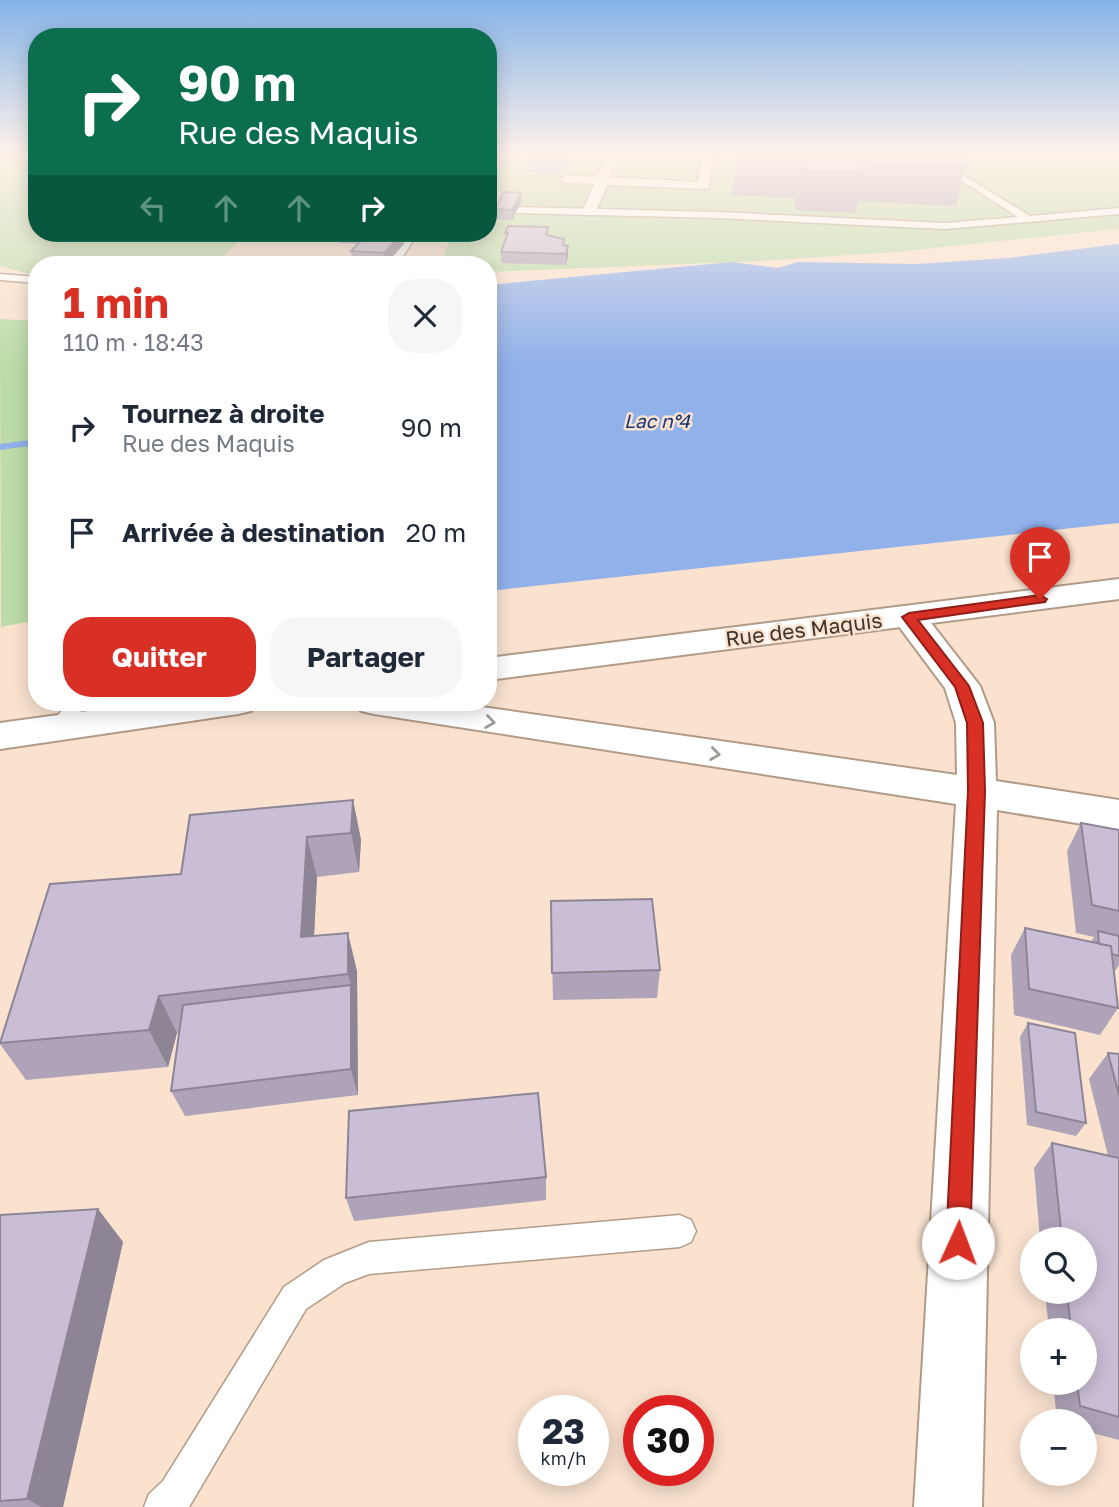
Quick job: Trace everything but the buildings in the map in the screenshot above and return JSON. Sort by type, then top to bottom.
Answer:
[{"type":"street","name":"Rue des Maquis","points":[[497,668],[1119,589]]},
{"type":"street","points":[[909,617],[962,686],[975,723],[976,791],[948,1507]]},
{"type":"street","points":[[0,736],[69,714],[111,711]]},
{"type":"street","points":[[426,711],[976,791],[1119,815]]},
{"type":"lane","points":[[903,224],[966,224]]},
{"type":"lane","points":[[0,277],[28,279]]},
{"type":"lane","points":[[162,1507],[176,1494],[295,1298],[335,1271],[369,1258],[680,1231]]},
{"type":"green space","points":[[0,224],[28,224],[28,242],[238,242],[223,256],[28,256],[28,274],[0,266]]},
{"type":"green space","points":[[497,224],[1119,224],[1119,229],[895,252],[759,261],[497,272],[497,256],[444,256],[450,242],[497,242]]},
{"type":"green space","points":[[0,319],[28,321],[28,622],[1,627]]},
{"type":"water","name":"Lac n°4","points":[[1119,244],[1119,523],[497,590],[497,284],[732,262],[778,268],[798,262],[916,264],[1008,258]]},
{"type":"waterway","points":[[0,447],[28,443]]},
{"type":"route","points":[[958,1243],[976,791],[975,723],[962,686],[909,617],[1040,599]]}]
